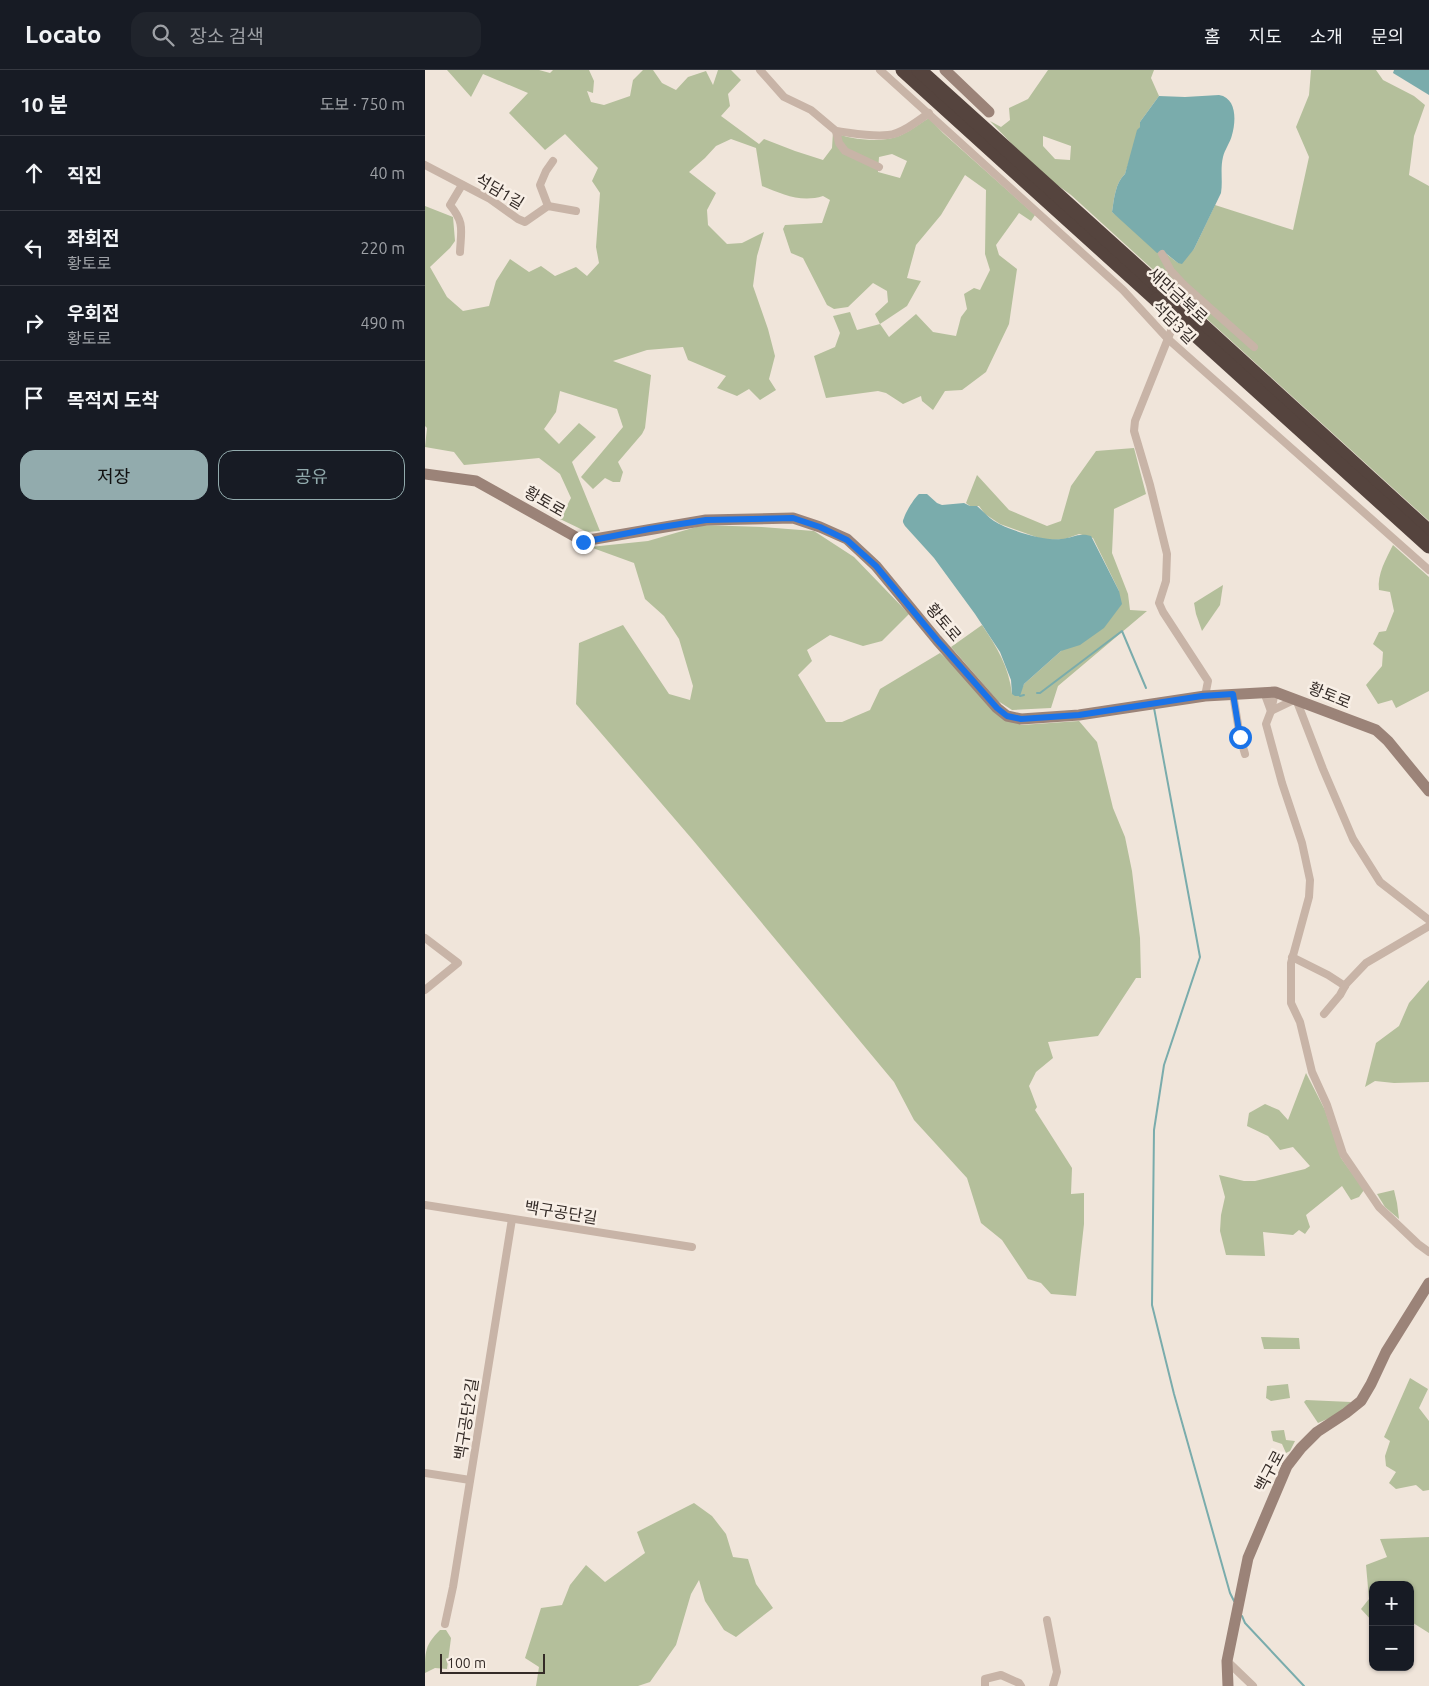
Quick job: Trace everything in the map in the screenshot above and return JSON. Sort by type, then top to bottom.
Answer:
[{"type":"highway","name":"새만금북로","points":[[903,70],[1161,296]]},
{"type":"highway","name":"새만금북로","points":[[919,70],[1429,546]]},
{"type":"highway","name":"새만금북로","points":[[1189,322],[1429,532]]},
{"type":"main road","points":[[945,70],[989,112]]},
{"type":"main road","name":"황토로","points":[[425,474],[476,481],[583,542],[706,520],[793,518],[820,527],[847,540],[876,566],[937,640],[997,708],[1007,716],[1021,719],[1079,715],[1205,696],[1270,692],[1296,698],[1376,730],[1388,741],[1429,791]]},
{"type":"main road","name":"백구로","points":[[1228,1686],[1227,1661],[1249,1558],[1287,1466],[1317,1432],[1361,1402],[1386,1352],[1429,1283]]},
{"type":"street","points":[[760,70],[784,97],[811,110],[836,132],[839,143],[845,151],[879,167]]},
{"type":"street","name":"석담3길","points":[[880,70],[1123,290],[1168,339],[1429,570]]},
{"type":"street","points":[[836,132],[889,136],[915,124],[929,113]]},
{"type":"street","name":"석담1길","points":[[548,206],[540,185],[553,161]]},
{"type":"street","name":"석담1길","points":[[425,165],[490,199],[518,220],[525,222],[548,206],[577,211]]},
{"type":"street","name":"석담1길","points":[[461,252],[460,216],[450,205],[462,185]]},
{"type":"street","points":[[1162,254],[1171,271],[1184,285],[1254,347]]},
{"type":"street","points":[[1184,285],[1168,339],[1135,421],[1134,431],[1167,554],[1166,581],[1159,603],[1208,680],[1205,696]]},
{"type":"street","points":[[1270,692],[1271,711],[1266,724],[1282,783],[1302,843],[1310,880],[1309,897],[1291,963],[1291,1003],[1300,1022],[1312,1072],[1327,1105],[1343,1154],[1379,1208],[1429,1252]]},
{"type":"street","points":[[1233,694],[1240,737],[1245,754]]},
{"type":"street","points":[[1271,711],[1296,698],[1353,838],[1380,882],[1429,920]]},
{"type":"street","points":[[1324,1014],[1340,996],[1345,986],[1367,963],[1429,926]]},
{"type":"street","points":[[425,938],[458,963],[425,990]]},
{"type":"street","points":[[1293,957],[1328,974],[1345,986]]},
{"type":"street","name":"백구공단길","points":[[425,1205],[692,1247]]},
{"type":"street","name":"백구공단2길","points":[[445,1624],[453,1587],[512,1219]]},
{"type":"street","points":[[425,1472],[470,1480]]},
{"type":"street","points":[[1047,1620],[1057,1672],[1052,1686]]},
{"type":"street","points":[[1227,1661],[1253,1686]]},
{"type":"street","points":[[985,1686],[985,1679],[1001,1675],[1019,1683],[1021,1686]]},
{"type":"green space","points":[[447,70],[539,70],[550,73],[553,70],[589,70],[594,81],[593,93],[587,91],[591,102],[604,105],[630,96],[633,80],[643,70],[653,70],[662,83],[676,90],[688,77],[706,71],[713,85],[718,70],[731,70],[741,80],[728,94],[730,106],[721,116],[759,144],[764,139],[823,160],[832,148],[833,132],[857,139],[875,140],[892,138],[903,134],[929,118],[943,133],[1035,215],[1031,221],[1019,213],[996,245],[999,255],[1017,269],[1009,324],[986,372],[962,390],[945,391],[933,410],[922,401],[921,396],[903,404],[886,393],[878,391],[826,398],[814,356],[835,347],[840,333],[833,316],[850,312],[857,330],[880,324],[875,314],[888,302],[887,291],[873,283],[848,307],[834,309],[827,305],[803,258],[791,253],[783,229],[785,225],[822,223],[830,200],[823,196],[807,199],[792,197],[762,186],[756,148],[731,139],[716,146],[689,172],[716,193],[707,210],[708,225],[727,244],[742,243],[764,232],[757,256],[753,286],[775,356],[769,379],[776,390],[760,400],[749,389],[737,396],[717,388],[726,376],[688,360],[683,347],[647,350],[613,361],[651,375],[645,428],[618,462],[623,472],[620,482],[613,482],[605,478],[593,489],[581,477],[623,427],[617,409],[560,391],[556,412],[544,429],[559,444],[579,423],[596,437],[572,462],[600,531],[587,532],[560,519],[571,498],[560,474],[539,458],[464,465],[454,452],[425,447],[427,428],[425,426],[425,206],[453,217],[455,241],[430,267],[447,297],[463,311],[489,306],[496,281],[510,259],[529,272],[541,266],[555,276],[576,267],[587,276],[599,263],[596,247],[600,193],[592,181],[598,168],[565,134],[545,150],[509,113],[528,93],[483,74],[471,97]],"holes":[[[892,154],[907,161],[900,178],[878,172],[879,157]],[[965,175],[986,190],[985,254],[990,270],[980,290],[974,288],[964,294],[967,309],[961,317],[956,336],[933,332],[916,314],[889,337],[880,324],[907,306],[921,281],[907,278],[916,245],[941,215]]]},
{"type":"green space","points":[[1048,70],[1154,70],[1151,78],[1159,96],[1140,122],[1125,174],[1117,187],[1112,212],[1178,263],[1194,249],[1215,205],[1293,230],[1309,157],[1296,127],[1309,95],[1311,70],[1376,70],[1383,80],[1414,96],[1425,105],[1414,136],[1409,175],[1429,186],[1429,521],[1071,195],[1038,171],[990,121],[1001,127],[1010,120],[1009,108],[1028,99]],"holes":[[[1043,136],[1071,146],[1070,160],[1055,159],[1043,146]]]},
{"type":"green space","points":[[1134,448],[1146,494],[1114,509],[1112,553],[1128,594],[1130,610],[1147,611],[1058,686],[1051,708],[1012,710],[998,701],[951,647],[982,625],[993,641],[1001,658],[1008,675],[1012,694],[1022,688],[1024,684],[1061,651],[1119,591],[1093,538],[1079,534],[1065,539],[1048,540],[1039,538],[1000,524],[985,514],[979,506],[970,506],[966,503],[977,475],[1009,510],[1047,526],[1061,521],[1071,486],[1096,451]]},
{"type":"green space","points":[[703,525],[814,531],[854,557],[909,614],[882,641],[863,646],[830,635],[807,650],[812,661],[798,675],[826,722],[842,722],[870,710],[880,689],[940,653],[1021,725],[1079,721],[1097,742],[1113,808],[1125,837],[1132,871],[1140,938],[1141,978],[1136,978],[1098,1036],[1048,1042],[1053,1058],[1036,1072],[1029,1086],[1037,1107],[1035,1110],[1072,1168],[1071,1194],[1084,1193],[1084,1224],[1076,1296],[1051,1294],[1041,1283],[1028,1279],[1002,1240],[981,1223],[967,1178],[914,1120],[894,1082],[692,839],[576,704],[579,643],[623,625],[669,694],[690,700],[693,686],[679,639],[664,616],[645,599],[634,563],[590,547],[648,541]]},
{"type":"green space","points":[[1393,545],[1429,577],[1429,691],[1396,708],[1392,700],[1378,704],[1366,685],[1382,666],[1383,652],[1373,644],[1379,632],[1386,631],[1394,611],[1390,592],[1379,590],[1379,578]]},
{"type":"green space","points":[[1223,585],[1220,605],[1202,631],[1194,603]]},
{"type":"green space","points":[[1429,980],[1429,1082],[1394,1083],[1375,1081],[1365,1087],[1376,1043],[1399,1026],[1409,1003]]},
{"type":"green space","points":[[1306,1073],[1325,1110],[1341,1158],[1364,1190],[1359,1197],[1351,1200],[1342,1186],[1306,1215],[1310,1227],[1305,1234],[1299,1230],[1293,1235],[1263,1232],[1265,1256],[1226,1255],[1220,1231],[1225,1197],[1219,1175],[1244,1181],[1255,1181],[1305,1169],[1310,1166],[1293,1147],[1280,1150],[1268,1136],[1247,1126],[1249,1113],[1265,1104],[1279,1110],[1288,1120]]},
{"type":"green space","points":[[1394,1190],[1399,1219],[1385,1207],[1377,1194]]},
{"type":"green space","points":[[1261,1337],[1299,1338],[1300,1349],[1264,1349]]},
{"type":"green space","points":[[1410,1378],[1428,1389],[1419,1408],[1429,1421],[1429,1490],[1423,1491],[1416,1485],[1396,1489],[1389,1483],[1396,1472],[1386,1466],[1385,1456],[1390,1441],[1384,1437]]},
{"type":"green space","points":[[1288,1384],[1290,1398],[1271,1401],[1266,1398],[1267,1386]]},
{"type":"green space","points":[[1306,1400],[1351,1402],[1339,1414],[1318,1423],[1304,1402]]},
{"type":"green space","points":[[1284,1430],[1286,1440],[1295,1441],[1290,1451],[1286,1453],[1282,1444],[1273,1441],[1271,1431]]},
{"type":"green space","points":[[694,1503],[712,1516],[726,1534],[733,1557],[748,1559],[756,1584],[773,1608],[736,1637],[724,1630],[705,1601],[699,1580],[691,1594],[676,1645],[650,1682],[638,1686],[536,1686],[539,1667],[525,1658],[541,1608],[562,1605],[570,1585],[586,1565],[605,1582],[645,1553],[637,1532]]},
{"type":"green space","points":[[1429,1537],[1429,1633],[1414,1624],[1414,1581],[1369,1581],[1369,1599],[1366,1565],[1387,1557],[1380,1539]]},
{"type":"green space","points":[[1369,1599],[1369,1618],[1361,1609]]},
{"type":"green space","points":[[440,1630],[446,1630],[451,1638],[447,1669],[435,1668],[425,1673],[427,1649],[431,1640]]},
{"type":"water","points":[[1394,70],[1429,70],[1429,95],[1393,73]]},
{"type":"water","points":[[1219,95],[1229,101],[1234,111],[1232,135],[1222,162],[1221,193],[1194,249],[1182,264],[1163,251],[1157,253],[1112,212],[1114,197],[1119,182],[1125,174],[1140,122],[1159,96]]},
{"type":"water","points":[[919,494],[927,494],[942,505],[964,503],[970,506],[977,506],[1000,524],[1036,537],[1054,539],[1079,535],[1091,536],[1119,591],[1122,604],[1104,628],[1080,645],[1061,651],[1024,684],[1020,696],[1015,696],[1012,694],[1011,680],[1000,652],[934,558],[903,523],[908,509]]},
{"type":"waterway","points":[[1037,693],[1040,693],[1122,631],[1146,688]]},
{"type":"waterway","points":[[1020,696],[1024,695]]},
{"type":"waterway","points":[[1154,708],[1200,957],[1164,1065],[1154,1130],[1152,1305],[1174,1394],[1230,1593],[1234,1601]]},
{"type":"waterway","points":[[1242,1616],[1245,1623],[1304,1686]]},
{"type":"route","points":[[583,542],[706,520],[793,518],[820,527],[847,540],[876,566],[937,640],[997,708],[1007,716],[1021,719],[1079,715],[1202,696],[1233,694],[1238,714],[1240,737]]}]
